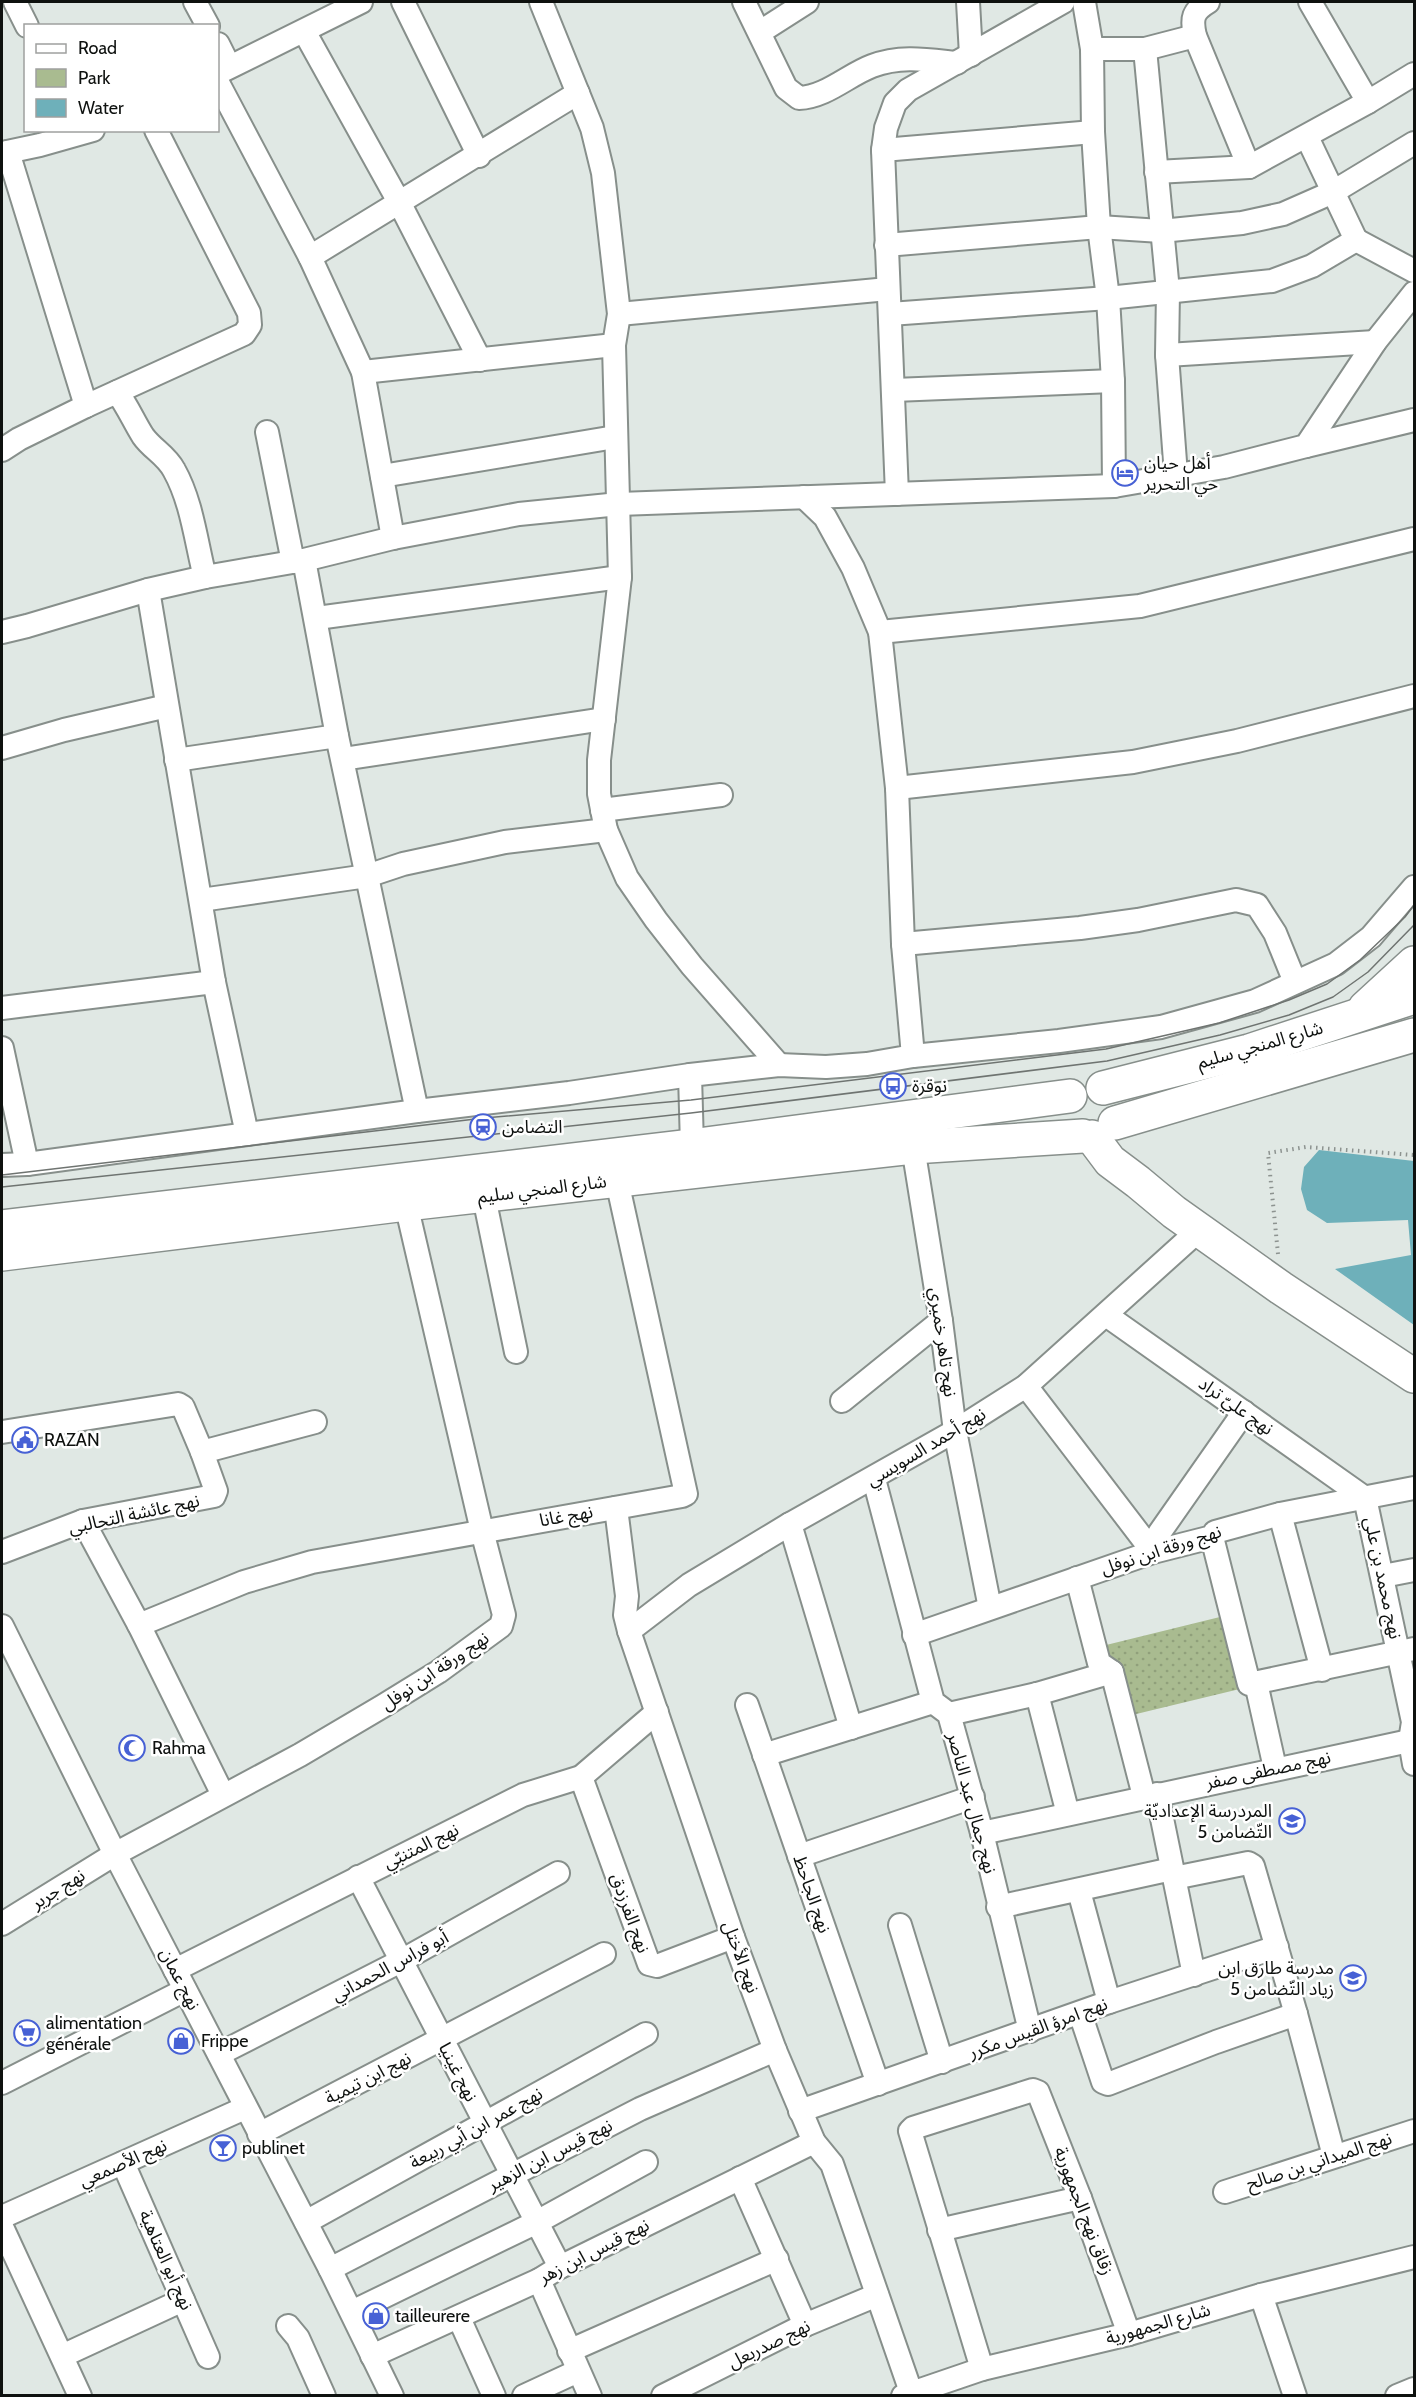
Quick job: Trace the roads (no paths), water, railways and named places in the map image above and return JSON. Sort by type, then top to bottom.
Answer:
[{"type":"main road","points":[[1352,1018],[1414,963]]},
{"type":"main road","name":"شارع المنجي سليم","points":[[1103,1088],[1249,1051],[1414,996]]},
{"type":"main road","name":"شارع المنجي سليم","points":[[2,1254],[617,1180],[914,1147],[1100,1131],[1414,1035]]},
{"type":"main road","points":[[1089,1085],[1103,1088],[1114,1099],[1117,1107],[1100,1131],[1070,1127],[1065,1111],[1070,1096],[1075,1090],[1089,1085]]},
{"type":"main road","name":"شارع المنجي سليم","points":[[2,1227],[692,1146],[1070,1096]]},
{"type":"main road","points":[[1100,1131],[1110,1161],[1158,1200],[1281,1288],[1414,1376]]},
{"type":"street","points":[[15,2],[26,24]]},
{"type":"street","points":[[195,2],[207,24]]},
{"type":"street","points":[[222,74],[361,2]]},
{"type":"street","points":[[404,2],[479,156]]},
{"type":"street","points":[[541,2],[592,128],[603,173],[619,314],[614,345],[620,577],[599,760],[599,794],[604,820],[627,878],[656,920],[779,1065]]},
{"type":"street","points":[[744,2],[786,88],[800,98],[817,96],[871,66],[894,60],[964,59]]},
{"type":"street","points":[[760,32],[807,2]]},
{"type":"street","points":[[964,59],[968,2]]},
{"type":"street","points":[[897,494],[886,245],[884,150],[886,128],[895,103],[908,90],[1063,2]]},
{"type":"street","points":[[1084,2],[1092,49],[1093,132],[1099,227],[1108,298],[1113,381],[1114,486]]},
{"type":"street","points":[[1208,2],[1198,8],[1194,15],[1192,22],[1195,36],[1249,167]]},
{"type":"street","points":[[1310,2],[1368,102]]},
{"type":"street","points":[[304,31],[399,202],[480,360]]},
{"type":"street","points":[[1092,49],[1145,49],[1195,36]]},
{"type":"street","points":[[1145,49],[1168,291],[1167,356],[1176,475]]},
{"type":"street","points":[[219,52],[222,74],[363,372],[393,538]]},
{"type":"street","points":[[1156,172],[1249,167],[1307,137],[1414,74]]},
{"type":"street","points":[[310,257],[479,156],[578,93]]},
{"type":"street","points":[[85,132],[5,152],[86,406]]},
{"type":"street","points":[[2,450],[19,439],[86,406],[244,334],[249,325],[249,313],[157,132]]},
{"type":"street","points":[[884,150],[1093,132]]},
{"type":"street","points":[[1307,137],[1356,240],[1414,271]]},
{"type":"street","points":[[886,245],[1099,227],[1161,231],[1242,223],[1283,214],[1333,192],[1414,143]]},
{"type":"street","points":[[890,314],[1108,298],[1272,281],[1312,266],[1356,240]]},
{"type":"street","points":[[619,314],[888,289]]},
{"type":"street","points":[[1306,446],[1375,342],[1414,293]]},
{"type":"street","points":[[1167,356],[1375,342]]},
{"type":"street","points":[[363,372],[614,345]]},
{"type":"street","points":[[894,390],[1113,381]]},
{"type":"street","points":[[117,392],[132,412],[142,435],[151,446],[164,455],[174,470],[184,493],[205,577]]},
{"type":"street","points":[[2,632],[148,590],[519,514],[619,504],[1114,486],[1224,467],[1414,420]]},
{"type":"street","points":[[267,432],[298,561],[317,618],[338,736],[417,1111]]},
{"type":"street","points":[[382,476],[615,437]]},
{"type":"street","points":[[804,497],[825,517],[853,568],[880,632],[897,788],[903,944],[913,1056]]},
{"type":"street","points":[[880,632],[1140,606],[1414,539]]},
{"type":"street","points":[[317,618],[620,577]]},
{"type":"street","points":[[148,590],[214,982],[247,1134]]},
{"type":"street","points":[[897,788],[1133,762],[1237,741],[1414,696]]},
{"type":"street","points":[[2,748],[64,730],[167,706]]},
{"type":"street","points":[[343,759],[603,719]]},
{"type":"street","points":[[176,760],[338,736]]},
{"type":"street","points":[[201,900],[367,876],[403,864],[722,795]]},
{"type":"street","points":[[2,1165],[27,1164],[690,1075],[779,1065],[826,1067],[867,1064],[913,1056],[1059,1041],[1161,1027],[1255,1001],[1336,964],[1371,937],[1414,886]]},
{"type":"street","points":[[903,944],[1080,928],[1138,920],[1236,900],[1257,904],[1267,918],[1295,982]]},
{"type":"street","points":[[2,1008],[214,982]]},
{"type":"street","points":[[2,1048],[27,1164]]},
{"type":"street","points":[[690,1075],[692,1146]]},
{"type":"street","name":"نهج تاهر خميري","points":[[914,1147],[941,1321],[955,1431],[990,1608]]},
{"type":"street","name":"نهج غانا","points":[[139,1625],[244,1582],[312,1562],[686,1494],[617,1180]]},
{"type":"street","points":[[483,1197],[516,1352]]},
{"type":"street","name":"نهج ورقة ابن نوفل","points":[[115,1854],[300,1755],[383,1706],[438,1672],[501,1626],[504,1615],[482,1531],[406,1204]]},
{"type":"street","name":"نهج أحمد السويسي","points":[[629,1630],[689,1585],[790,1524],[874,1479],[1026,1386],[1199,1230]]},
{"type":"street","name":"نهج عليّ تراد","points":[[1106,1316],[1365,1498]]},
{"type":"street","points":[[842,1401],[941,1321]]},
{"type":"street","points":[[1026,1386],[1152,1550],[1160,1532],[1244,1412]]},
{"type":"street","points":[[2,1432],[178,1404],[183,1407],[202,1452],[315,1422]]},
{"type":"street","name":"نهج عائشة التحالبي","points":[[2,1552],[83,1521],[214,1496],[216,1491],[202,1452]]},
{"type":"street","name":"نهج جمال عبد الناصر","points":[[874,1479],[914,1635],[972,1797],[1030,2031]]},
{"type":"street","name":"نهج ورقة ابن نوفل","points":[[914,1635],[1152,1550],[1212,1537],[1215,1532],[1280,1514],[1414,1488]]},
{"type":"street","name":"نهج محمد بن علي","points":[[1365,1498],[1383,1576],[1407,1651],[1414,1764]]},
{"type":"street","name":"نهج الأختل","points":[[616,1508],[627,1596],[625,1616],[629,1630],[733,1937],[775,2050],[814,2142],[832,2164],[877,2295],[907,2394]]},
{"type":"street","points":[[1280,1514],[1322,1670]]},
{"type":"street","points":[[83,1521],[139,1625],[223,1795]]},
{"type":"street","points":[[790,1524],[851,1728]]},
{"type":"street","points":[[1212,1537],[1275,1768]]},
{"type":"street","points":[[1383,1576],[1414,1570]]},
{"type":"street","points":[[1077,1578],[1099,1664],[1112,1672],[1150,1795],[1173,1874],[1194,1975]]},
{"type":"street","name":"نهج عمان","points":[[2,1626],[115,1854],[352,2312],[392,2396]]},
{"type":"street","points":[[1253,1683],[1407,1651]]},
{"type":"street","points":[[764,1755],[851,1728],[941,1708],[1037,1694],[1112,1672]]},
{"type":"street","points":[[1037,1694],[1068,1814]]},
{"type":"street","name":"نهج الجاحظ","points":[[747,1705],[878,2084]]},
{"type":"street","name":"نهج المتنبّي","points":[[175,1970],[523,1795],[581,1777],[657,1712]]},
{"type":"street","name":"نهج مصطفى صفر","points":[[982,1833],[1275,1768],[1412,1741]]},
{"type":"street","name":"نهج الفرزدق","points":[[581,1777],[648,1964],[657,1966],[733,1937]]},
{"type":"street","points":[[799,1856],[972,1797]]},
{"type":"street","name":"نهج جرير","points":[[2,1924],[115,1854]]},
{"type":"street","points":[[998,1907],[1173,1874],[1251,1864],[1277,1947],[1334,2156]]},
{"type":"street","name":"أبو فراس الحمداني","points":[[219,2054],[401,1961],[558,1873]]},
{"type":"street","name":"نهج غينيا","points":[[358,1877],[560,2267]]},
{"type":"street","points":[[1079,1891],[1109,2002]]},
{"type":"street","points":[[900,1925],[942,2062]]},
{"type":"street","name":"نهج امرؤ القيس مكرر","points":[[800,2111],[1109,2002],[1277,1947]]},
{"type":"street","name":"نهج ابن تيمية","points":[[259,2134],[604,1954]]},
{"type":"street","points":[[2,2083],[185,1990]]},
{"type":"street","points":[[1080,2013],[1103,2082],[1108,2084],[1296,2014]]},
{"type":"street","name":"نهج عمر ابن أبي ربيعة","points":[[306,2222],[646,2034]]},
{"type":"street","name":"نهج قيس ابن الزهير","points":[[330,2269],[640,2109],[775,2050]]},
{"type":"street","name":"زقاق نهج الجمهورية","points":[[939,2230],[909,2136],[910,2131],[913,2128],[1036,2090],[1080,2198],[1129,2334]]},
{"type":"street","name":"نهج الأصمعي","points":[[2,2217],[245,2108]]},
{"type":"street","name":"نهج الميداني بن صالح","points":[[1224,2192],[1414,2131]]},
{"type":"street","name":"نهج قيس ابن زهر","points":[[372,2356],[538,2280],[814,2142]]},
{"type":"street","points":[[352,2312],[537,2222],[646,2162]]},
{"type":"street","name":"نهج أبو العتاهية","points":[[123,2163],[208,2357]]},
{"type":"street","points":[[740,2178],[806,2325]]},
{"type":"street","points":[[982,2369],[939,2230],[1080,2198]]},
{"type":"street","points":[[2,2227],[80,2396]]},
{"type":"street","name":"شارع الجمهورية","points":[[907,2394],[982,2369],[1129,2334],[1261,2295],[1414,2257]]},
{"type":"street","points":[[524,2396],[574,2361],[777,2259]]},
{"type":"street","points":[[538,2280],[590,2396]]},
{"type":"street","name":"نهج صدربعل","points":[[663,2396],[806,2325],[877,2295]]},
{"type":"street","points":[[1261,2295],[1295,2396]]},
{"type":"street","points":[[62,2356],[183,2300]]},
{"type":"street","points":[[459,2318],[494,2396]]},
{"type":"street","points":[[288,2326],[298,2338],[324,2396]]},
{"type":"street","points":[[1398,2396],[1414,2389]]},
{"type":"water","points":[[1319,1150],[1414,1161],[1414,1325],[1335,1269],[1411,1255],[1408,1220],[1327,1223],[1307,1210],[1301,1189],[1304,1167]]},
{"type":"tram line","points":[[2,1175],[484,1118],[691,1100],[1106,1049],[1219,1023],[1289,1000],[1327,984],[1360,960],[1405,917],[1414,905]]},
{"type":"tram line","points":[[2,1187],[691,1113],[1107,1061],[1220,1035],[1289,1015],[1333,997],[1368,972],[1414,925]]},
{"type":"place","name":"أهل حيان حي التحرير","points":[[1125,473]]},
{"type":"place","name":"نوقرة","points":[[893,1086]]},
{"type":"place","name":"التضامن","points":[[483,1127]]},
{"type":"place","name":"RAZAN","points":[[25,1440]]},
{"type":"place","name":"Rahma","points":[[132,1748]]},
{"type":"place","name":"المردرسة الإعداديّة التّضامن 5","points":[[1292,1821]]},
{"type":"place","name":"مدرسة طارق ابن زياد التّضامن 5","points":[[1353,1978]]},
{"type":"place","name":"alimentation générale","points":[[27,2033]]},
{"type":"place","name":"Frippe","points":[[181,2041]]},
{"type":"place","name":"publinet","points":[[223,2148]]},
{"type":"place","name":"tailleurere","points":[[376,2316]]}]
